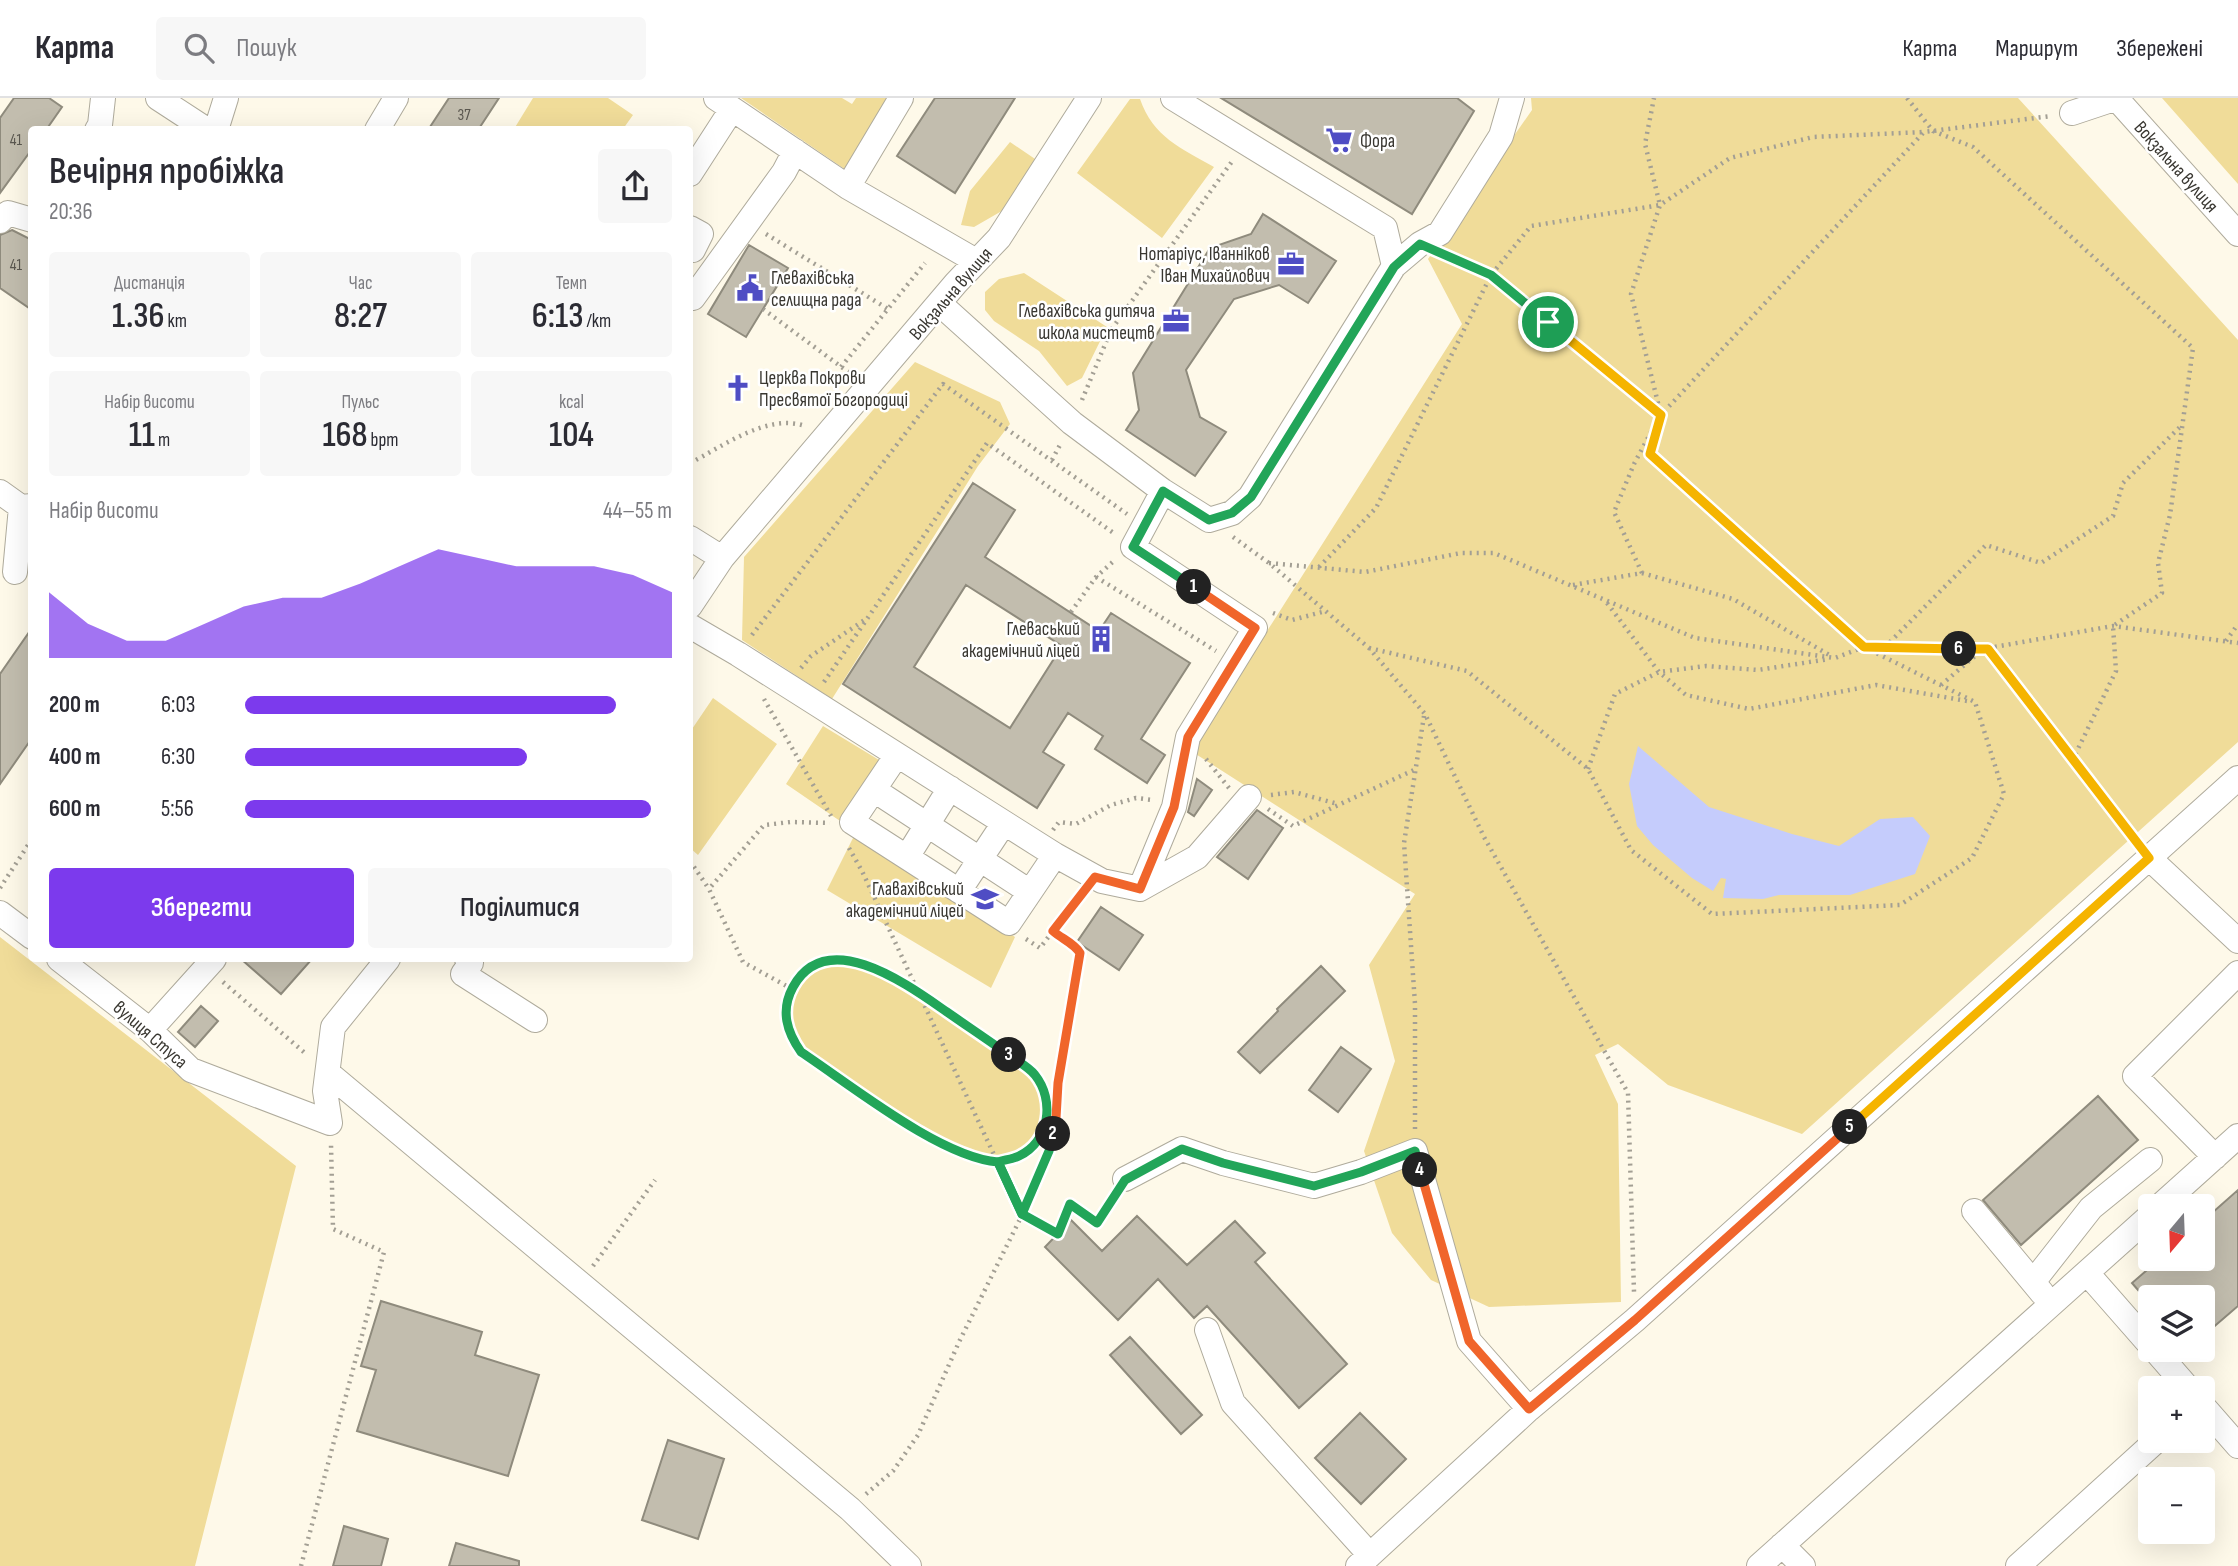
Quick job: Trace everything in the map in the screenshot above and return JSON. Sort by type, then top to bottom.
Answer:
[{"type":"street","points":[[99,126],[103,98]]},
{"type":"street","points":[[158,98],[201,126]]},
{"type":"street","points":[[217,126],[226,98]]},
{"type":"street","points":[[379,126],[396,98]]},
{"type":"street","points":[[848,187],[901,98]]},
{"type":"street","name":"Вокзальна вулиця","points":[[693,602],[722,558],[976,261],[999,238],[1089,98]]},
{"type":"street","points":[[1175,98],[1385,228],[1394,267]]},
{"type":"street","points":[[940,304],[1072,423],[1163,491],[1209,520],[1232,513],[1251,497],[1394,267],[1420,244],[1440,233],[1501,136],[1512,98]]},
{"type":"street","points":[[2072,113],[2116,98]]},
{"type":"street","name":"Вокзальна вулиця","points":[[2116,98],[2238,234]]},
{"type":"street","points":[[693,168],[724,104],[848,187],[976,261]]},
{"type":"street","points":[[693,298],[784,172],[795,151]]},
{"type":"street","points":[[0,221],[8,213],[28,219]]},
{"type":"street","points":[[1140,889],[1174,807],[1188,737],[1255,628],[1139,536],[1163,491]]},
{"type":"street","points":[[0,492],[26,506],[16,571]]},
{"type":"street","points":[[693,540],[722,558]]},
{"type":"street","points":[[693,628],[1048,851],[1095,877],[1140,889],[1197,857],[1246,801]]},
{"type":"street","points":[[897,755],[852,822],[1009,923],[1030,892],[1048,851]]},
{"type":"street","points":[[1207,1331],[1233,1403],[1364,1561],[1529,1409],[1635,1320],[2238,778]]},
{"type":"street","points":[[907,857],[950,788]]},
{"type":"street","points":[[874,790],[1030,892]]},
{"type":"street","points":[[959,891],[1004,823]]},
{"type":"street","points":[[2149,858],[2238,941]]},
{"type":"street","points":[[0,913],[28,934]]},
{"type":"street","name":"вулиця Стуса","points":[[64,962],[150,1030],[191,1070],[330,1124]]},
{"type":"street","points":[[330,1124],[325,1091],[333,1027],[386,962]]},
{"type":"street","points":[[470,962],[463,974],[535,1020]]},
{"type":"street","points":[[150,1030],[210,963]]},
{"type":"street","points":[[2215,1157],[2135,1076],[2238,973]]},
{"type":"street","points":[[328,1073],[850,1509],[909,1566]]},
{"type":"street","points":[[2173,1194],[2238,1136]]},
{"type":"street","points":[[1125,1180],[1182,1149],[1223,1163],[1314,1186],[1361,1172],[1415,1151],[1469,1341],[1529,1409]]},
{"type":"street","points":[[2033,1282],[2091,1208],[2150,1160]]},
{"type":"street","points":[[1974,1211],[2052,1304]]},
{"type":"street","points":[[1759,1566],[2138,1226]]},
{"type":"street","points":[[2087,1273],[2138,1332]]},
{"type":"street","points":[[2165,1362],[2177,1376]]},
{"type":"street","points":[[2215,1420],[2238,1446]]},
{"type":"street","points":[[2018,1566],[2143,1453]]},
{"type":"street","points":[[1782,1545],[1803,1566]]},
{"type":"path","points":[[1369,648],[1467,671],[1588,769],[1631,850],[1712,914],[1899,905],[1972,858],[2004,794],[1975,702],[1864,647],[1650,454],[1661,415],[1631,295],[1660,205],[1645,144],[1654,98]]},
{"type":"path","points":[[1907,98],[1933,131],[1973,147],[2193,348],[2170,515],[2158,563],[2162,593],[2113,626]]},
{"type":"path","points":[[1318,568],[1376,508],[1491,275],[1531,226],[1660,205],[1730,158],[1813,137],[1924,132],[2072,113]]},
{"type":"path","points":[[1642,573],[1614,512],[1634,464],[1661,415],[1924,132]]},
{"type":"path","points":[[1072,423],[1111,330],[1245,142]]},
{"type":"path","points":[[747,222],[888,309]]},
{"type":"path","points":[[1420,244],[1491,275],[1661,415]]},
{"type":"path","points":[[841,367],[925,263]]},
{"type":"path","points":[[763,309],[869,387]]},
{"type":"path","points":[[738,654],[943,384],[1139,536]]},
{"type":"path","points":[[693,462],[760,428],[792,422],[828,435]]},
{"type":"path","points":[[1885,648],[1986,545],[2040,563],[2112,516],[2123,483],[2184,424]]},
{"type":"path","points":[[811,700],[987,443],[1139,536]]},
{"type":"path","points":[[1209,520],[1269,562],[1369,648],[1425,715],[1484,837],[1628,1093],[1635,1320]]},
{"type":"path","points":[[1071,612],[1105,566],[1139,536]]},
{"type":"path","points":[[1269,562],[1365,572],[1461,553],[1494,553],[1695,638],[1835,658]]},
{"type":"path","points":[[1570,585],[1642,573],[1733,599],[1835,658]]},
{"type":"path","points":[[1096,577],[1234,662]]},
{"type":"path","points":[[1924,594],[1931,600]]},
{"type":"path","points":[[1605,600],[1659,672],[1686,695],[1749,709],[1876,685],[1975,702]]},
{"type":"path","points":[[1271,612],[1292,620],[1326,611]]},
{"type":"path","points":[[787,685],[811,656],[868,618]]},
{"type":"path","points":[[2226,641],[2238,624]]},
{"type":"path","points":[[2073,759],[2116,671],[2113,626]]},
{"type":"path","points":[[1588,769],[1615,694],[1659,672],[1706,666],[1758,670],[1835,658],[1864,647],[1985,649],[2113,626],[2238,643]]},
{"type":"path","points":[[1941,685],[1985,649]]},
{"type":"path","points":[[1985,649],[2149,858]]},
{"type":"path","points":[[709,889],[764,825],[791,822],[834,823],[759,690]]},
{"type":"path","points":[[1415,1151],[1415,1004],[1404,843],[1425,715]]},
{"type":"path","points":[[1188,737],[1246,801],[1293,826],[1416,769]]},
{"type":"path","points":[[1246,801],[1294,792],[1339,804]]},
{"type":"path","points":[[1048,851],[1059,822],[1076,824],[1111,805],[1136,798],[1156,800],[1174,807]]},
{"type":"path","points":[[0,888],[28,845]]},
{"type":"path","points":[[848,847],[1022,1214],[1058,1234],[1070,1204],[1097,1223],[1125,1180]]},
{"type":"path","points":[[693,866],[709,889],[743,962],[792,989]]},
{"type":"path","points":[[850,1509],[892,1471],[918,1435],[1049,1151],[1080,953],[1075,945],[1053,931],[1095,877]]},
{"type":"path","points":[[831,960],[850,961],[874,968],[919,992],[1034,1072],[1044,1089],[1048,1108],[1045,1127],[1035,1144],[1019,1157],[998,1162],[981,1160],[957,1151],[900,1119],[801,1052],[790,1036],[785,1017],[787,997],[797,980],[812,967],[831,960]]},
{"type":"path","points":[[210,963],[328,1073]]},
{"type":"path","points":[[301,1566],[384,1252],[333,1229],[330,1124]]},
{"type":"path","points":[[580,1284],[655,1180]]},
{"type":"shaded area","points":[[533,98],[608,98],[633,115],[625,126],[516,126]]},
{"type":"shaded area","points":[[741,98],[842,98],[852,104],[856,98],[892,98],[846,170]]},
{"type":"shaded area","points":[[1531,98],[2018,98],[2238,340],[2238,742],[1802,1134],[1668,1085],[1618,1044],[1595,1055],[1618,1104],[1621,1302],[1489,1307],[1431,1280],[1392,1233],[1364,1151],[1395,1061],[1369,965],[1415,894],[1191,751],[1462,324],[1428,259],[1532,110]]},
{"type":"shaded area","points":[[2162,98],[2238,98],[2238,184]]},
{"type":"shaded area","points":[[1130,99],[1140,99],[1152,123],[1160,132],[1190,154],[1214,167],[1162,238],[1077,173]]},
{"type":"shaded area","points":[[1010,142],[1038,161],[1007,208],[974,227],[961,225],[970,191]]},
{"type":"shaded area","points":[[1024,273],[1107,327],[1082,378],[1067,386],[1039,351],[994,321],[985,310],[985,292],[999,279]]},
{"type":"shaded area","points":[[915,362],[1000,402],[1010,424],[978,466],[832,699],[742,640],[744,557]]},
{"type":"shaded area","points":[[713,698],[777,744],[698,855],[693,851],[693,728]]},
{"type":"shaded area","points":[[823,726],[884,763],[843,823],[786,784]]},
{"type":"shaded area","points":[[856,832],[1015,937],[991,988],[827,890]]},
{"type":"shaded area","points":[[0,937],[28,959],[28,962],[32,962],[296,1166],[195,1566],[0,1566]]},
{"type":"shaded area","points":[[830,960],[850,961],[874,968],[906,983],[1033,1072],[1047,1104],[1044,1128],[1035,1144],[1014,1158],[997,1162],[973,1158],[881,1107],[801,1052],[787,1023],[788,997],[802,976]]},
{"type":"water","points":[[1638,746],[1709,807],[1792,834],[1839,846],[1880,819],[1913,817],[1930,836],[1915,874],[1850,895],[1723,898],[1726,879],[1721,878],[1713,891],[1692,878],[1653,845],[1637,826],[1629,784]]},
{"type":"building","points":[[14,98],[49,98],[62,107],[49,126],[28,126],[28,154],[0,193],[0,118]]},
{"type":"building","points":[[449,98],[499,98],[481,126],[431,126]]},
{"type":"building","points":[[935,98],[1015,98],[955,193],[897,156]]},
{"type":"building","points":[[1221,98],[1457,98],[1474,111],[1412,214]]},
{"type":"building","points":[[1263,214],[1336,261],[1308,303],[1279,285],[1234,299],[1186,370],[1200,417],[1226,432],[1195,476],[1126,430],[1139,410],[1133,373],[1210,248],[1251,234]]},
{"type":"building","points":[[12,230],[28,238],[28,307],[0,288],[0,235]]},
{"type":"building","name":"Глевахівська селищна рада","points":[[749,245],[788,268],[746,337],[708,314]]},
{"type":"building","name":"Глеваський академічний ліцей","points":[[973,483],[1015,510],[985,557],[1099,631],[1111,613],[1190,663],[1141,739],[1165,755],[1147,783],[1095,749],[1103,736],[1068,713],[1043,752],[1064,765],[1037,808],[843,684]],"holes":[[[966,585],[1062,646],[1010,728],[914,667]]]},
{"type":"building","points":[[28,634],[28,744],[0,784],[0,674]]},
{"type":"building","points":[[1197,779],[1212,790],[1194,816],[1188,812]]},
{"type":"building","points":[[1257,810],[1283,828],[1248,879],[1217,857]]},
{"type":"building","points":[[1101,907],[1143,935],[1119,970],[1077,942]]},
{"type":"building","points":[[244,962],[309,962],[281,994]]},
{"type":"building","points":[[1321,966],[1345,991],[1260,1073],[1238,1052]]},
{"type":"building","points":[[201,1006],[218,1021],[195,1047],[178,1032]]},
{"type":"building","points":[[1341,1047],[1371,1069],[1338,1112],[1309,1090]]},
{"type":"building","points":[[2098,1096],[2138,1140],[2021,1245],[1983,1200]]},
{"type":"building","points":[[2238,1190],[2238,1306],[2215,1326],[2215,1285],[2138,1285],[2138,1290],[2132,1283],[2146,1271],[2215,1271],[2216,1209]]},
{"type":"building","points":[[1137,1216],[1187,1265],[1235,1221],[1265,1253],[1255,1262],[1347,1364],[1299,1408],[1207,1306],[1194,1318],[1158,1279],[1118,1320],[1045,1247],[1071,1220],[1102,1251]]},
{"type":"building","points":[[381,1301],[482,1332],[475,1355],[539,1375],[508,1476],[357,1431],[376,1370],[361,1366]]},
{"type":"building","points":[[1130,1337],[1202,1415],[1181,1434],[1110,1355]]},
{"type":"building","points":[[1360,1413],[1406,1459],[1361,1504],[1315,1458]]},
{"type":"building","points":[[668,1440],[724,1459],[698,1539],[642,1520]]},
{"type":"building","points":[[344,1526],[388,1539],[381,1566],[333,1566]]},
{"type":"building","points":[[456,1543],[519,1561],[519,1566],[449,1566]]},
{"type":"place","name":"Фора","points":[[1339,140]]},
{"type":"place","name":"Нотаріус, Іванніков Іван Михайлович","points":[[1291,264]]},
{"type":"place","name":"Глевахівська селищна рада","points":[[750,288]]},
{"type":"place","name":"Глевахівська дитяча школа мистецтв","points":[[1176,321]]},
{"type":"place","name":"Церква Покрови Пресвятої Богородиці","points":[[738,388]]},
{"type":"place","name":"Глеваський академічний ліцей","points":[[1101,639]]},
{"type":"place","name":"Главахівський академічний ліцей","points":[[985,899]]},
{"type":"route","points":[[1548,322],[1491,275],[1420,244],[1394,267],[1251,497],[1232,513],[1209,520],[1163,491],[1133,547],[1255,628],[1188,737],[1174,807],[1140,889],[1095,877],[1053,931],[1075,945],[1080,953],[1049,1151],[1022,1214],[998,1162],[981,1160],[957,1151],[900,1119],[801,1052],[790,1036],[785,1017],[787,997],[797,980],[812,967],[831,960],[850,961],[874,968],[906,983],[1034,1072],[1044,1089],[1048,1108],[1045,1127],[1035,1144],[1019,1157],[998,1162],[1022,1214],[1058,1234],[1070,1204],[1097,1223],[1125,1180],[1182,1149],[1286,1181],[1314,1186],[1361,1172],[1415,1151],[1469,1341],[1529,1409],[1635,1320],[2149,858],[1988,649],[1864,647],[1650,454],[1661,415],[1548,322]]}]
